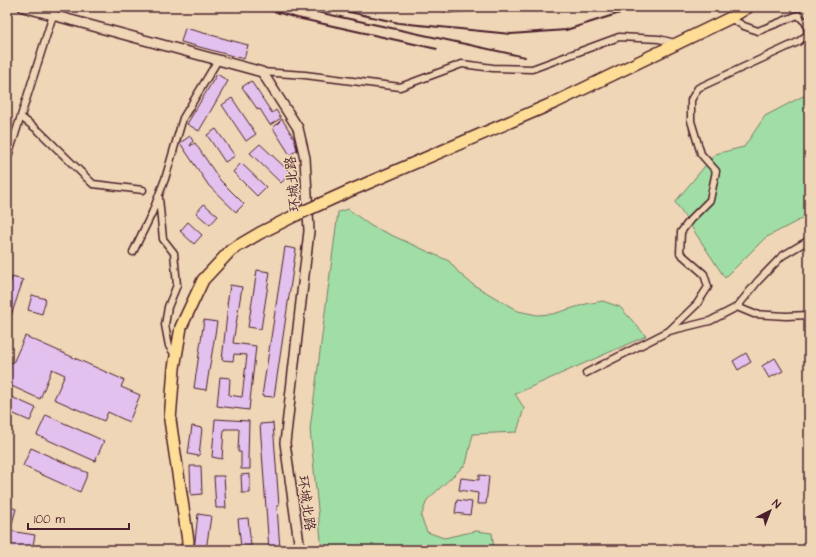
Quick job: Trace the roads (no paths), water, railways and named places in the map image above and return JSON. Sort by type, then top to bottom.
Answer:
[{"type":"highway","points":[[187,550],[187,534],[170,420],[174,368],[181,327],[203,280],[231,250],[260,233],[296,215],[556,102],[730,18],[748,7]]},
{"type":"street","points":[[23,7],[262,72],[305,75],[400,87],[462,64],[493,68],[532,69],[619,37],[659,39],[676,44]]},
{"type":"street","points":[[444,7],[448,9],[474,7]]},
{"type":"street","points":[[7,160],[53,15]]},
{"type":"street","points":[[669,331],[697,304],[708,287],[704,274],[680,253],[681,232],[690,220],[710,200],[716,171],[701,154],[691,121],[691,100],[698,88],[798,42],[808,34],[806,23],[798,15],[758,31],[744,26],[730,18]]},
{"type":"street","points":[[133,252],[152,213],[165,180],[183,118],[218,60]]},
{"type":"street","name":"环城北路","points":[[262,72],[298,128],[305,158],[310,231],[285,444],[300,550]]},
{"type":"street","points":[[21,117],[39,131],[94,184],[143,190]]},
{"type":"street","points":[[158,197],[163,239],[174,253],[176,285],[168,307],[166,326],[169,346],[176,356]]},
{"type":"street","points":[[586,373],[669,331],[710,321],[737,307],[758,280],[782,256],[809,240]]},
{"type":"street","points":[[737,307],[754,314],[786,316],[809,315]]},
{"type":"railway","points":[[259,7],[297,18],[437,49]]},
{"type":"railway","points":[[294,7],[525,57]]},
{"type":"railway","points":[[327,7],[399,23],[511,34],[566,30],[639,7]]}]
